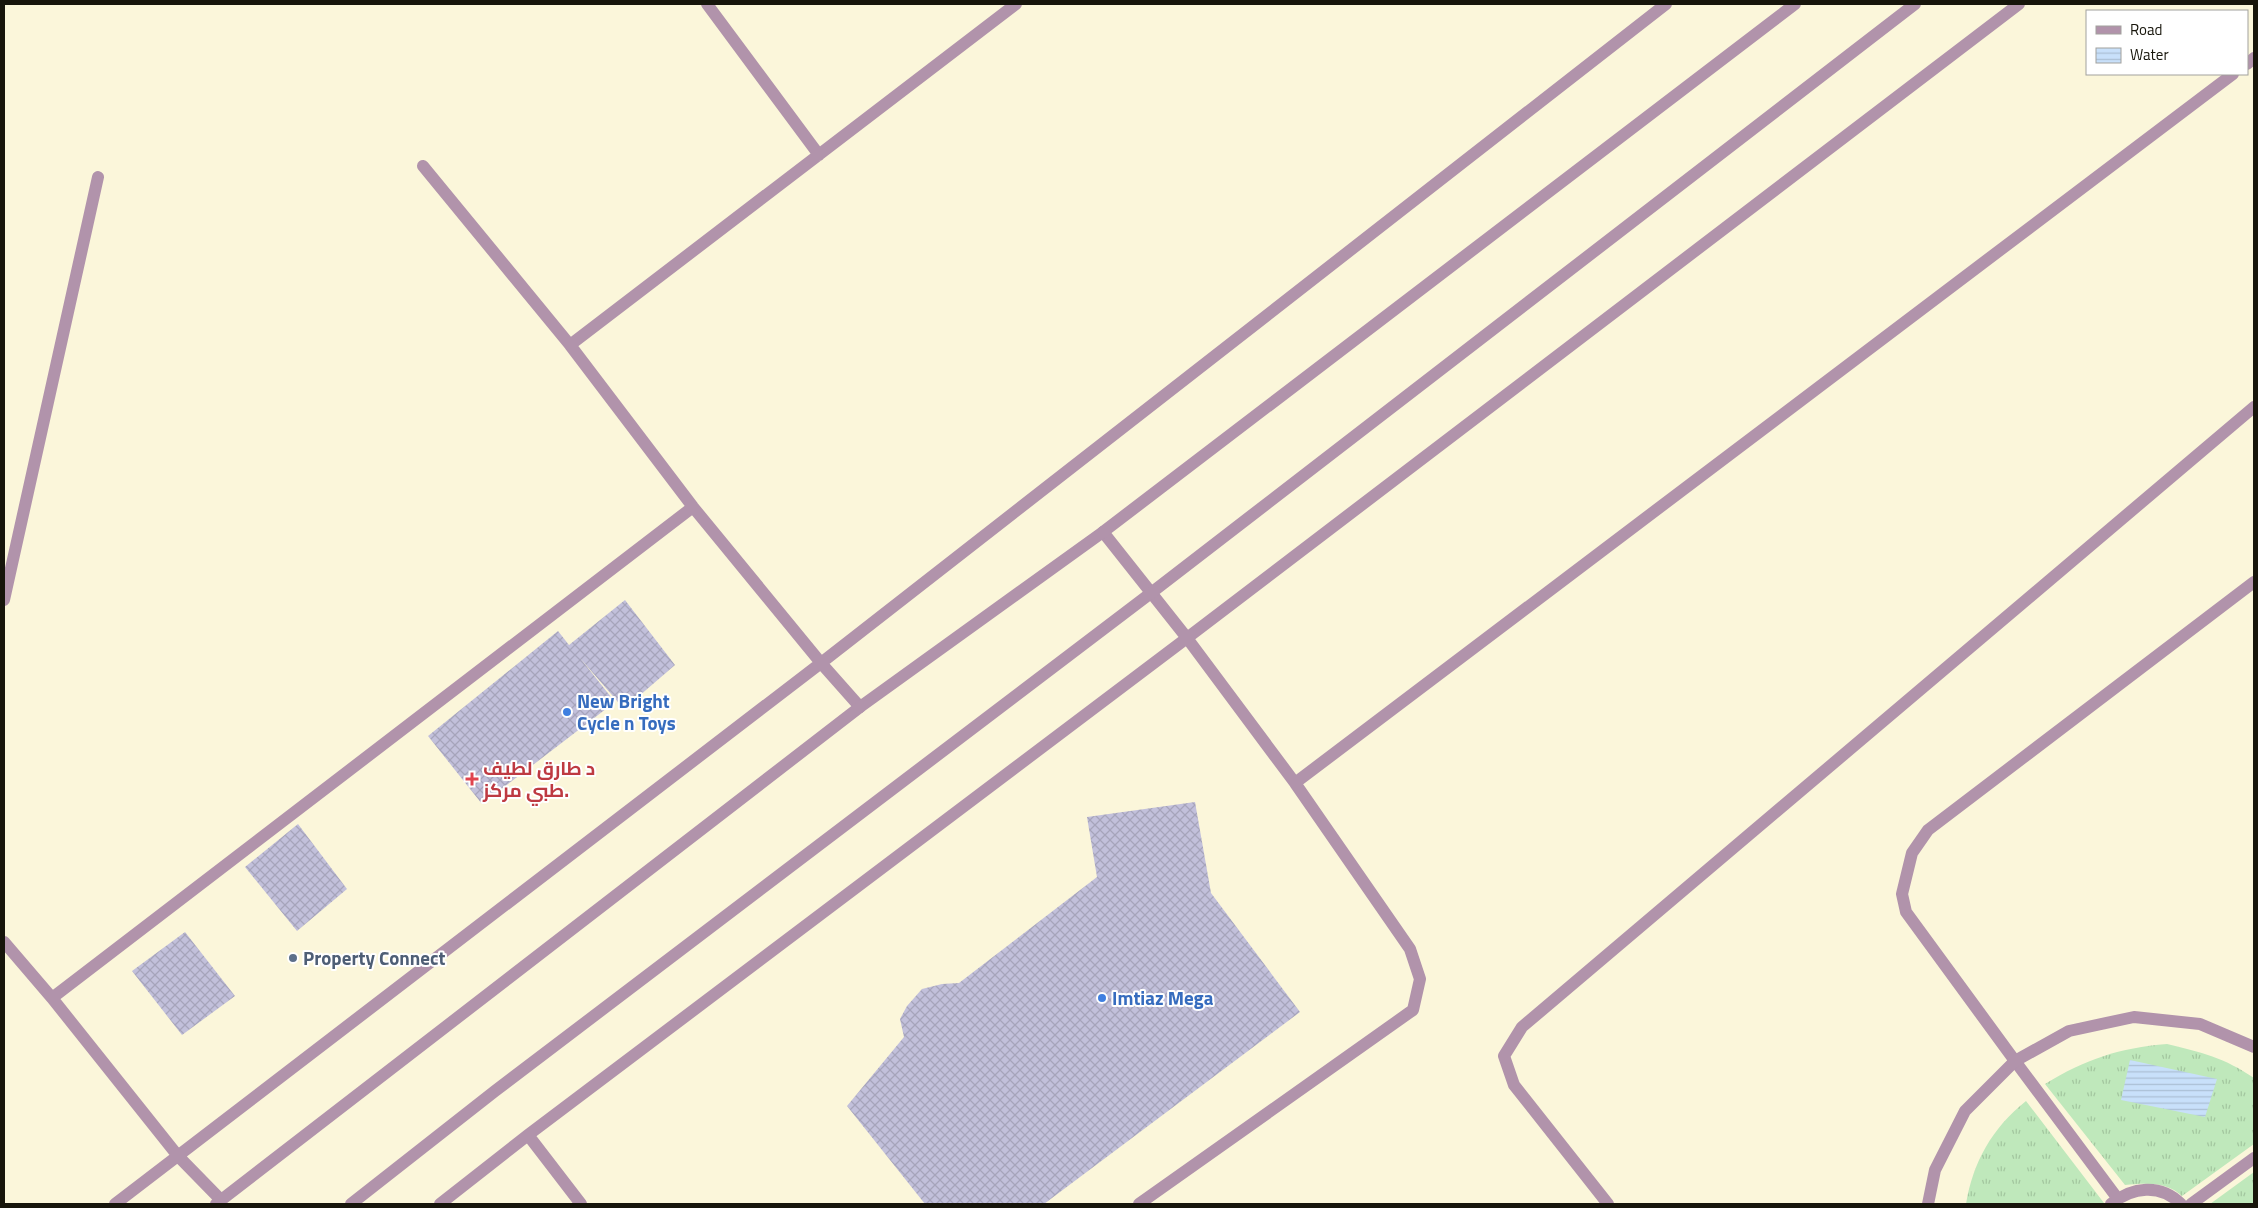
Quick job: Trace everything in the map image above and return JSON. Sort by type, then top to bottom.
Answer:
[{"type":"street","points":[[707,4],[820,155]]},
{"type":"street","points":[[570,345],[1016,4]]},
{"type":"street","points":[[115,1204],[821,663],[1666,4]]},
{"type":"street","points":[[4,942],[52,998],[178,1156],[218,1202],[860,707],[1103,532],[1795,4]]},
{"type":"street","points":[[351,1204],[495,1091],[1151,593],[1915,4]]},
{"type":"street","points":[[440,1204],[528,1135],[1187,638],[2019,4]]},
{"type":"street","points":[[1295,783],[2232,75]]},
{"type":"street","points":[[424,166],[570,345],[693,508],[821,663],[860,707]]},
{"type":"street","points":[[4,600],[98,177]]},
{"type":"street","points":[[1608,1204],[1514,1085],[1504,1056],[1522,1027],[2254,407]]},
{"type":"street","points":[[52,998],[693,508]]},
{"type":"street","points":[[1103,532],[1187,638],[1295,783],[1410,949],[1420,979],[1413,1010],[1139,1204]]},
{"type":"street","points":[[2181,1204],[2168,1194],[2154,1190],[2140,1190],[2124,1194],[2115,1202],[1906,912],[1902,894],[1912,853],[1928,830],[2254,582]]},
{"type":"street","points":[[1928,1204],[1935,1170],[1964,1111],[2015,1061],[2069,1031],[2134,1018],[2200,1024],[2254,1047]]},
{"type":"street","points":[[528,1135],[581,1204]]},
{"type":"street","points":[[2191,1204],[2254,1158]]},
{"type":"green space","points":[[2167,1044],[2212,1056],[2233,1065],[2254,1078],[2254,1144],[2182,1196],[2162,1185],[2125,1185],[2045,1084],[2089,1061],[2103,1056],[2133,1048]]},
{"type":"green space","points":[[2026,1101],[2103,1204],[1966,1204],[1974,1174],[1986,1147],[2003,1123]]},
{"type":"green space","points":[[2254,1172],[2254,1204],[2210,1204]]},
{"type":"water","points":[[2130,1060],[2217,1079],[2205,1117],[2121,1100]]},
{"type":"building","points":[[625,600],[675,665],[624,709],[580,658],[615,702],[482,804],[428,736],[558,631],[569,645]]},
{"type":"building","name":"Imtiaz Mega","points":[[1195,802],[1211,893],[1300,1012],[1044,1204],[925,1204],[847,1106],[904,1037],[900,1019],[907,1006],[922,989],[942,984],[959,983],[1097,877],[1087,817]]},
{"type":"building","points":[[298,824],[347,889],[297,931],[245,867]]},
{"type":"building","points":[[185,932],[235,996],[182,1035],[132,971]]},
{"type":"place","name":"New Bright Cycle n Toys","points":[[567,712]]},
{"type":"place","name":"د طارق لطیف طبي مرکز.","points":[[472,779]]},
{"type":"place","name":"Property Connect","points":[[293,958]]},
{"type":"place","name":"Imtiaz Mega","points":[[1102,998]]}]
